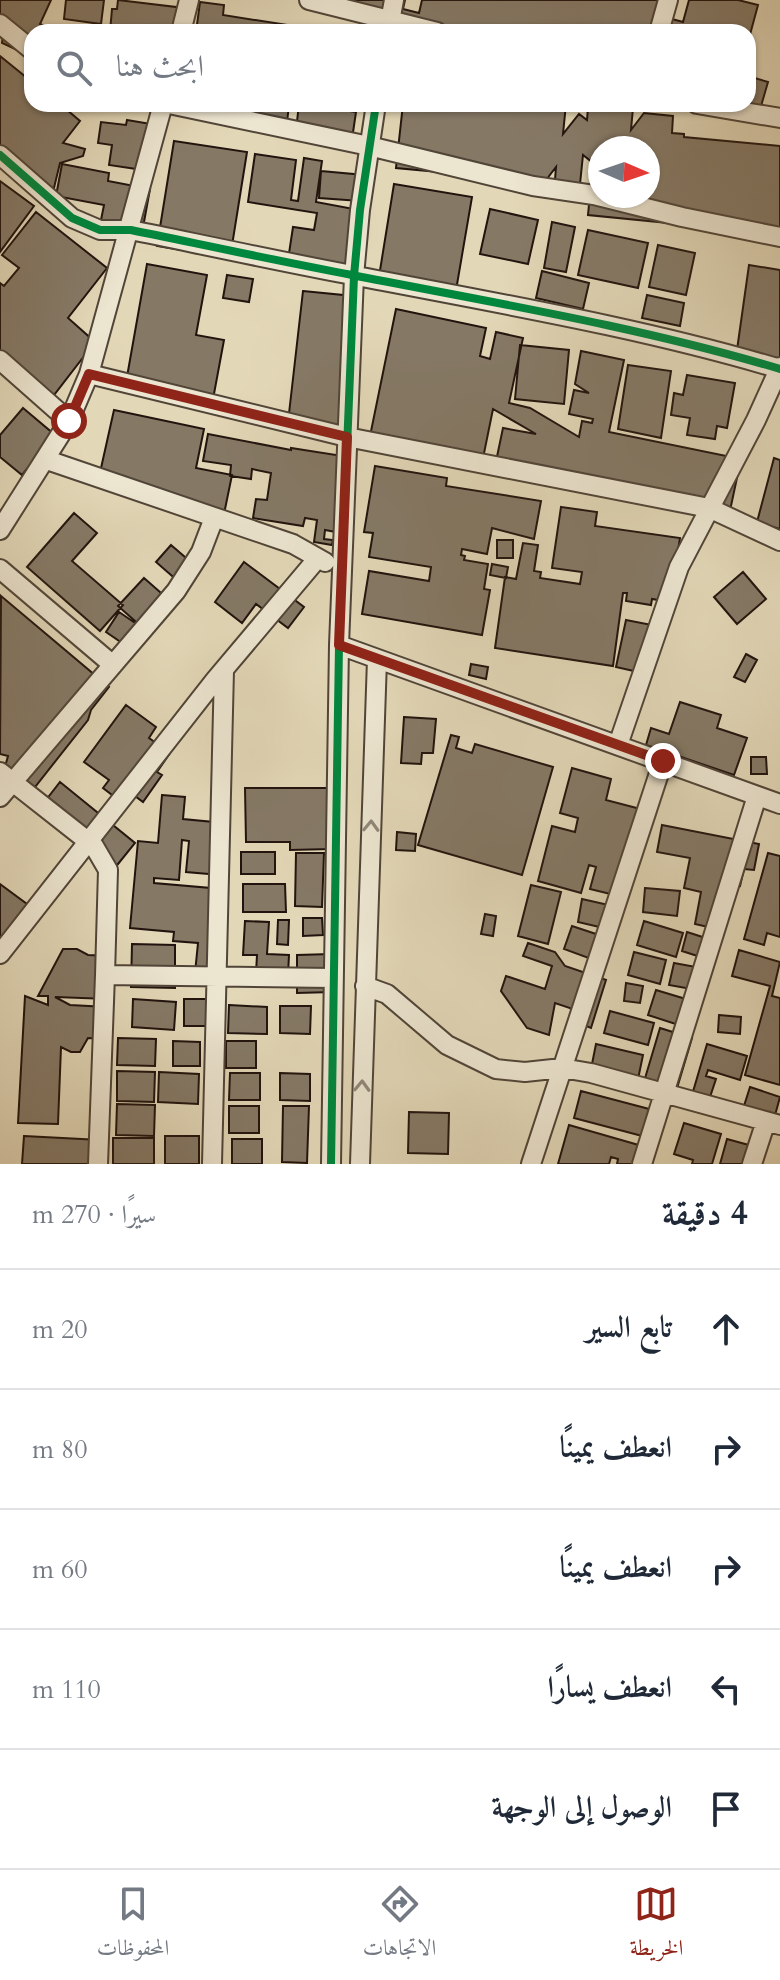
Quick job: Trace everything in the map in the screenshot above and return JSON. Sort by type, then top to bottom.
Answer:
[{"type":"street","points":[[183,24],[189,0]]},
{"type":"street","points":[[309,0],[382,24]]},
{"type":"street","points":[[388,24],[394,0]]},
{"type":"street","points":[[661,24],[668,0]]},
{"type":"street","points":[[0,24],[24,44]]},
{"type":"street","points":[[0,530],[47,460],[69,421],[89,374],[164,112]]},
{"type":"street","points":[[205,112],[369,146],[533,186],[594,195],[780,237]]},
{"type":"street","points":[[331,1164],[339,645],[347,437],[354,276],[375,112]]},
{"type":"street","points":[[744,112],[780,118]]},
{"type":"street","points":[[0,155],[72,218],[100,230],[131,230],[564,316],[778,373]]},
{"type":"street","points":[[0,360],[69,421]]},
{"type":"street","points":[[778,373],[780,406]]},
{"type":"street","points":[[618,745],[679,567],[778,373]]},
{"type":"street","points":[[89,374],[347,437],[709,508],[780,541]]},
{"type":"street","points":[[47,460],[293,544],[317,559],[342,569]]},
{"type":"street","points":[[0,797],[6,777],[113,665],[176,591],[201,552],[214,518]]},
{"type":"street","points":[[0,954],[224,670],[317,559]]},
{"type":"street","points":[[0,569],[113,665]]},
{"type":"street","points":[[339,645],[780,804]]},
{"type":"street","points":[[360,1164],[377,659]]},
{"type":"street","points":[[212,1164],[224,670]]},
{"type":"street","points":[[531,1164],[663,761]]},
{"type":"street","points":[[6,777],[88,841],[108,870],[98,1164]]},
{"type":"street","points":[[642,1164],[757,796]]},
{"type":"street","points":[[105,975],[333,978]]},
{"type":"street","points":[[365,986],[387,994],[447,1045],[496,1069],[525,1072],[562,1068],[773,1123],[752,1164]]},
{"type":"building","points":[[0,0],[51,0],[40,24],[24,24],[24,53],[2,43],[5,20],[0,18]]},
{"type":"building","points":[[66,0],[104,0],[101,24],[64,19]]},
{"type":"building","points":[[118,0],[184,8],[183,24],[111,24],[112,9],[117,9]]},
{"type":"building","points":[[318,0],[405,0],[403,9],[419,13],[422,0],[677,0],[672,19],[683,22],[689,0],[738,0],[758,5],[753,24],[391,24]]},
{"type":"building","points":[[200,2],[224,5],[223,15],[281,24],[197,24]]},
{"type":"building","points":[[0,56],[24,76],[24,112],[69,112],[80,121],[63,143],[85,149],[83,156],[60,163],[53,192],[0,149]]},
{"type":"building","points":[[756,78],[768,82],[757,120],[752,112],[756,112]]},
{"type":"building","points":[[217,112],[288,112],[286,131],[216,123]]},
{"type":"building","points":[[298,112],[356,112],[351,146],[295,139]]},
{"type":"building","points":[[402,112],[565,112],[563,134],[579,114],[587,120],[588,112],[633,112],[631,130],[644,113],[673,116],[672,133],[684,134],[684,137],[780,146],[780,234],[588,215],[589,208],[660,208],[660,136],[588,136],[588,159],[583,155],[579,194],[554,192],[556,167],[543,184],[396,168]]},
{"type":"building","points":[[127,120],[157,125],[150,171],[109,165],[112,145],[98,143],[101,122],[126,125]]},
{"type":"building","points":[[174,141],[247,152],[230,258],[157,246]]},
{"type":"building","points":[[255,154],[296,160],[291,200],[298,201],[304,158],[322,161],[316,202],[359,210],[353,270],[288,260],[293,227],[314,230],[317,213],[248,202]]},
{"type":"building","points":[[62,164],[109,173],[108,181],[150,189],[142,233],[100,225],[104,205],[56,196]]},
{"type":"building","points":[[321,171],[364,175],[360,201],[319,198]]},
{"type":"building","points":[[0,181],[34,206],[0,252]]},
{"type":"building","points":[[394,184],[472,197],[454,302],[377,289]]},
{"type":"building","points":[[490,209],[538,220],[528,264],[480,254]]},
{"type":"building","points":[[36,212],[107,268],[68,318],[95,342],[54,395],[0,353],[0,283],[4,286],[19,268],[2,255]]},
{"type":"building","points":[[552,222],[575,227],[566,272],[544,268]]},
{"type":"building","points":[[588,230],[648,243],[638,288],[578,275]]},
{"type":"building","points":[[658,245],[695,253],[686,295],[649,287]]},
{"type":"building","points":[[147,264],[207,275],[196,335],[224,340],[211,410],[125,388]]},
{"type":"building","points":[[749,265],[780,270],[780,363],[736,357]]},
{"type":"building","points":[[542,271],[589,283],[583,309],[536,298]]},
{"type":"building","points":[[227,275],[253,279],[249,302],[223,298]]},
{"type":"building","points":[[303,291],[353,296],[337,436],[287,431]]},
{"type":"building","points":[[647,295],[684,303],[680,326],[642,318]]},
{"type":"building","points":[[396,309],[486,328],[480,356],[490,359],[496,332],[523,338],[509,403],[530,408],[579,437],[582,421],[592,423],[593,419],[569,414],[574,390],[589,393],[575,384],[581,351],[624,360],[609,432],[741,459],[728,520],[494,471],[503,428],[536,434],[493,409],[481,468],[368,446]]},
{"type":"building","points":[[520,345],[569,350],[564,404],[515,399]]},
{"type":"building","points":[[628,365],[671,371],[661,438],[618,429]]},
{"type":"building","points":[[687,375],[735,383],[727,428],[717,426],[715,439],[687,435],[690,418],[671,415],[674,393],[683,395]]},
{"type":"building","points":[[23,408],[55,435],[22,475],[0,457],[0,435]]},
{"type":"building","points":[[114,410],[204,429],[196,468],[232,475],[224,514],[97,486]]},
{"type":"building","points":[[208,434],[291,450],[349,457],[336,532],[325,530],[324,539],[333,540],[332,545],[314,542],[317,520],[305,518],[303,526],[253,518],[256,499],[267,500],[271,473],[252,469],[251,479],[230,476],[231,465],[203,461]]},
{"type":"building","points":[[774,458],[780,460],[780,529],[757,522]]},
{"type":"building","points":[[375,466],[447,478],[446,486],[541,501],[534,539],[492,528],[487,554],[462,549],[464,560],[488,564],[484,589],[490,590],[482,635],[362,614],[369,571],[429,581],[431,567],[369,557],[373,533],[364,532]]},
{"type":"building","points":[[561,507],[597,512],[595,526],[680,538],[670,602],[652,599],[651,605],[626,601],[627,593],[623,593],[613,666],[495,648],[505,577],[516,579],[523,543],[538,545],[534,571],[541,572],[540,578],[580,584],[582,572],[552,568]]},
{"type":"building","points":[[74,513],[97,533],[72,561],[123,605],[100,631],[27,567]]},
{"type":"building","points":[[497,540],[513,540],[513,558],[497,558]]},
{"type":"building","points":[[171,545],[193,564],[179,582],[156,562]]},
{"type":"building","points":[[244,562],[304,607],[288,628],[256,604],[242,623],[215,602]]},
{"type":"building","points":[[492,564],[508,567],[506,578],[490,575]]},
{"type":"building","points":[[743,572],[766,599],[737,624],[714,597]]},
{"type":"building","points":[[144,578],[168,599],[143,628],[118,606]]},
{"type":"building","points":[[1,596],[109,687],[91,710],[88,720],[35,787],[12,781],[3,774],[8,756],[0,754]]},
{"type":"building","points":[[119,612],[144,629],[131,649],[106,632]]},
{"type":"building","points":[[626,620],[657,626],[647,674],[616,667]]},
{"type":"building","points":[[746,654],[757,660],[745,682],[734,677]]},
{"type":"building","points":[[471,664],[488,667],[486,679],[469,675]]},
{"type":"building","points":[[680,702],[721,715],[717,728],[747,738],[734,775],[646,745],[651,728],[669,734]]},
{"type":"building","points":[[126,705],[156,727],[149,738],[170,753],[157,772],[162,775],[143,802],[123,787],[116,798],[103,788],[109,780],[84,762]]},
{"type":"building","points":[[404,717],[436,719],[433,753],[422,753],[421,764],[401,763]]},
{"type":"building","points":[[451,735],[459,737],[456,748],[472,753],[475,744],[553,767],[522,875],[418,845]]},
{"type":"building","points":[[751,757],[766,757],[767,774],[751,774]]},
{"type":"building","points":[[572,768],[611,779],[606,800],[652,812],[627,898],[590,889],[596,867],[589,865],[581,893],[538,881],[552,826],[575,832],[578,818],[560,813]]},
{"type":"building","points":[[60,782],[135,843],[114,869],[39,809]]},
{"type":"building","points":[[245,788],[331,788],[331,849],[290,850],[290,842],[246,842]]},
{"type":"building","points":[[162,795],[185,797],[183,819],[224,823],[220,875],[186,872],[189,841],[182,840],[179,880],[154,878],[154,883],[222,889],[209,974],[195,973],[198,943],[173,941],[174,932],[130,928],[138,841],[158,843]]},
{"type":"building","points":[[662,825],[759,844],[754,870],[744,869],[740,886],[726,883],[717,929],[695,924],[701,892],[684,888],[690,858],[657,852]]},
{"type":"building","points":[[397,832],[416,834],[415,851],[396,850]]},
{"type":"building","points":[[241,852],[275,852],[275,874],[241,874]]},
{"type":"building","points":[[296,853],[324,853],[322,907],[295,906]]},
{"type":"building","points":[[768,853],[780,856],[780,937],[767,933],[764,945],[744,939]]},
{"type":"building","points":[[0,884],[27,904],[2,939],[0,938]]},
{"type":"building","points":[[243,884],[285,884],[286,912],[243,912]]},
{"type":"building","points":[[531,885],[561,892],[548,944],[518,936]]},
{"type":"building","points":[[645,888],[680,891],[677,916],[643,912]]},
{"type":"building","points":[[582,899],[613,906],[608,929],[578,922]]},
{"type":"building","points":[[485,914],[496,916],[493,936],[481,934]]},
{"type":"building","points":[[303,918],[322,918],[323,935],[303,936]]},
{"type":"building","points":[[278,920],[289,920],[288,945],[277,944]]},
{"type":"building","points":[[245,921],[269,922],[267,954],[289,955],[288,975],[256,973],[257,955],[243,955]]},
{"type":"building","points":[[644,921],[683,933],[676,957],[637,945]]},
{"type":"building","points":[[572,926],[602,936],[594,960],[564,949]]},
{"type":"building","points":[[687,932],[718,942],[713,961],[682,951]]},
{"type":"building","points":[[528,943],[555,952],[565,966],[606,980],[591,1028],[581,1024],[570,1008],[555,1003],[549,1035],[527,1028],[501,991],[506,976],[545,989],[552,966],[523,956]]},
{"type":"building","points":[[132,944],[175,945],[175,988],[131,987]]},
{"type":"building","points":[[63,949],[110,956],[108,999],[55,997],[70,1005],[107,1007],[105,1039],[88,1038],[80,1052],[61,1047],[58,1124],[18,1123],[25,996],[48,1005],[48,996],[38,996]]},
{"type":"building","points":[[739,950],[780,962],[772,996],[780,998],[780,1085],[745,1075],[770,986],[732,976]]},
{"type":"building","points":[[634,952],[666,960],[660,984],[628,975]]},
{"type":"building","points":[[331,954],[332,992],[297,993],[297,955]]},
{"type":"building","points":[[674,963],[707,969],[703,991],[669,985]]},
{"type":"building","points":[[626,983],[643,986],[640,1003],[624,1001]]},
{"type":"building","points":[[656,990],[699,1003],[691,1029],[648,1015]]},
{"type":"building","points":[[133,999],[176,1002],[174,1030],[132,1027]]},
{"type":"building","points":[[184,999],[215,999],[214,1026],[184,1026]]},
{"type":"building","points":[[229,1005],[267,1007],[267,1034],[228,1033]]},
{"type":"building","points":[[280,1006],[311,1006],[310,1034],[280,1033]]},
{"type":"building","points":[[610,1011],[654,1023],[648,1045],[604,1033]]},
{"type":"building","points":[[719,1015],[741,1017],[740,1034],[718,1032]]},
{"type":"building","points":[[660,1028],[692,1038],[675,1095],[643,1085]]},
{"type":"building","points":[[118,1038],[156,1039],[155,1066],[117,1065]]},
{"type":"building","points":[[173,1041],[200,1042],[200,1066],[173,1066]]},
{"type":"building","points":[[226,1041],[256,1041],[256,1068],[226,1068]]},
{"type":"building","points":[[596,1044],[643,1055],[637,1084],[590,1074]]},
{"type":"building","points":[[707,1044],[747,1056],[740,1080],[708,1070],[706,1076],[716,1079],[709,1100],[692,1095]]},
{"type":"building","points":[[117,1071],[155,1072],[154,1102],[117,1101]]},
{"type":"building","points":[[159,1072],[199,1074],[198,1104],[158,1102]]},
{"type":"building","points":[[230,1073],[260,1073],[260,1100],[229,1100]]},
{"type":"building","points":[[280,1073],[310,1074],[310,1101],[280,1100]]},
{"type":"building","points":[[750,1087],[780,1097],[774,1119],[743,1109]]},
{"type":"building","points":[[581,1091],[653,1110],[646,1137],[574,1118]]},
{"type":"building","points":[[117,1104],[155,1105],[154,1136],[116,1135]]},
{"type":"building","points":[[229,1106],[259,1106],[259,1133],[229,1133]]},
{"type":"building","points":[[283,1106],[309,1106],[307,1163],[282,1162]]},
{"type":"building","points":[[409,1112],[449,1113],[448,1154],[408,1153]]},
{"type":"building","points":[[684,1123],[721,1134],[712,1164],[692,1164],[693,1160],[674,1154]]},
{"type":"building","points":[[569,1125],[656,1150],[652,1164],[617,1164],[618,1159],[611,1157],[609,1164],[558,1164]]},
{"type":"building","points":[[24,1136],[100,1140],[99,1164],[22,1164]]},
{"type":"building","points":[[165,1136],[199,1136],[199,1164],[165,1164]]},
{"type":"building","points":[[113,1138],[154,1138],[154,1164],[113,1164]]},
{"type":"building","points":[[232,1139],[262,1139],[262,1164],[232,1164]]},
{"type":"building","points":[[727,1139],[756,1147],[751,1164],[720,1164]]},
{"type":"cycle path","points":[[331,1164],[339,645],[354,276],[375,112]]},
{"type":"cycle path","points":[[0,155],[72,218],[100,230],[131,230],[567,317],[780,369]]},
{"type":"route","points":[[69,421],[89,374],[347,437],[339,645],[663,761]]}]
